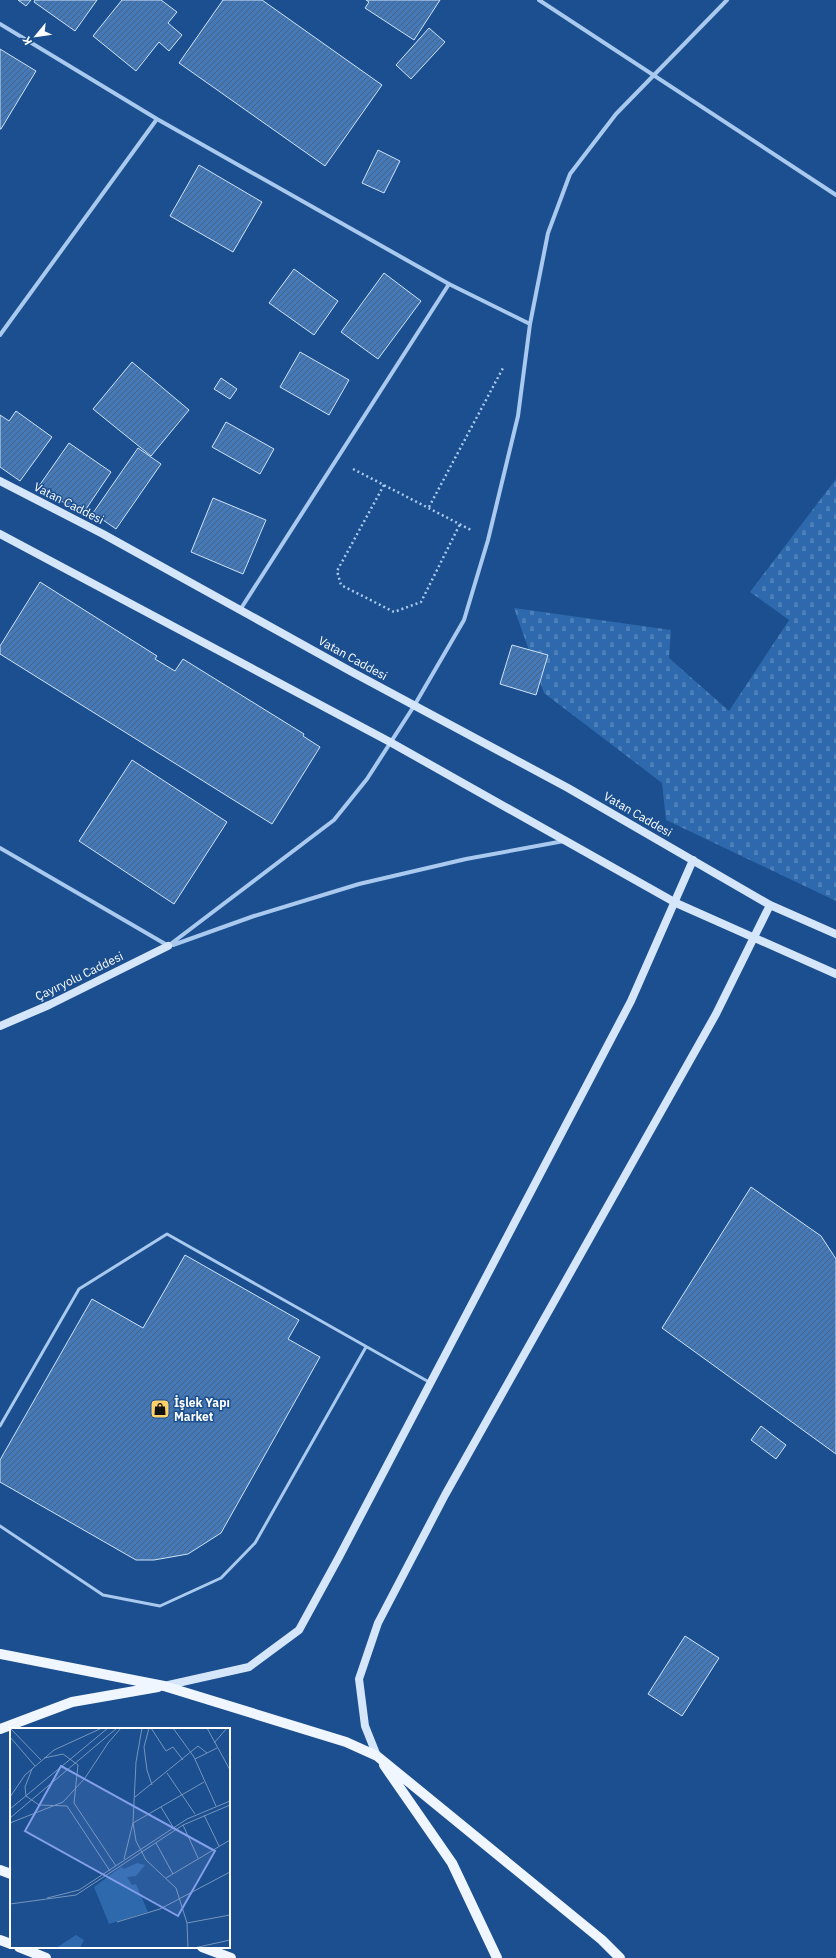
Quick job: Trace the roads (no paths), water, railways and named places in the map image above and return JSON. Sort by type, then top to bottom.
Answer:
[{"type":"main road","name":"Vatan Caddesi","points":[[0,481],[103,534],[414,706],[568,788],[770,904],[836,934]]},
{"type":"main road","points":[[0,534],[390,742],[676,902],[836,974]]},
{"type":"main road","points":[[0,1729],[72,1702],[164,1686],[249,1667],[299,1630],[631,1001],[676,902],[693,860]]},
{"type":"main road","points":[[497,1958],[452,1863],[377,1756],[365,1726],[359,1679],[378,1623],[445,1495],[716,1014],[770,904]]},
{"type":"main road","name":"Çayıryolu Caddesi","points":[[0,1026],[49,1005],[168,946]]},
{"type":"main road","points":[[0,1654],[164,1686],[346,1742],[377,1756],[596,1936],[620,1958]]},
{"type":"main road","points":[[0,1870],[10,1874]]},
{"type":"main road","points":[[0,1940],[10,1944]]},
{"type":"main road","points":[[21,1948],[46,1958]]},
{"type":"main road","points":[[205,1948],[231,1958]]},
{"type":"street","points":[[539,0],[836,195]]},
{"type":"street","points":[[168,946],[334,820],[367,779],[414,706],[464,620],[488,538],[518,416],[530,324],[548,233],[570,174],[616,114],[727,0]]},
{"type":"street","points":[[0,24],[157,119],[449,284],[530,324]]},
{"type":"street","points":[[0,335],[157,119]]},
{"type":"street","points":[[240,610],[449,284]]},
{"type":"street","points":[[0,848],[168,946],[254,916],[359,884],[466,859],[567,841]]},
{"type":"lane","points":[[0,1426],[79,1289],[168,1234],[430,1383]]},
{"type":"lane","points":[[0,1526],[103,1595],[160,1606],[221,1578],[255,1542],[366,1347]]},
{"type":"place","name":"İşlek Yapı Market","points":[[160,1409]]}]
